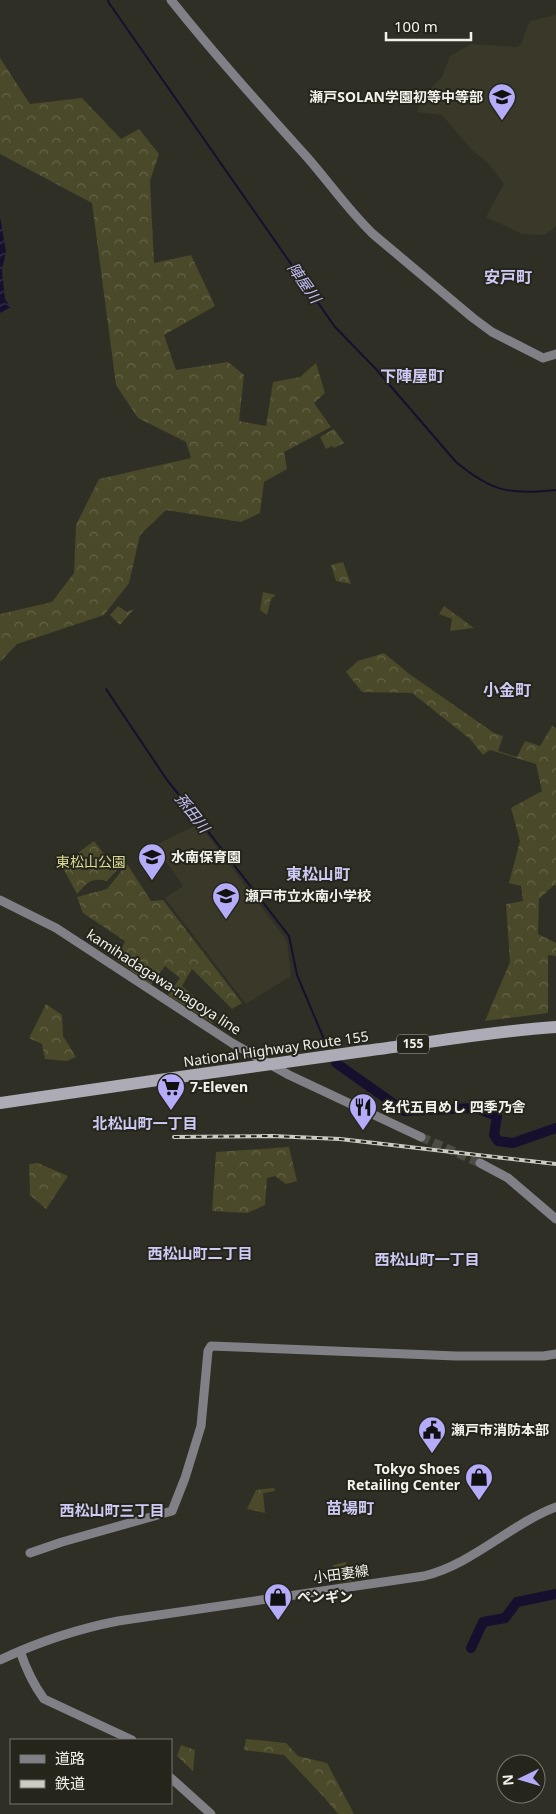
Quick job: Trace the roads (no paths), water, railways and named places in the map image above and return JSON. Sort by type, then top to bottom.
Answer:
[{"type":"highway","name":"National Highway Route 155","points":[[0,1103],[475,1036],[556,1027]]},
{"type":"street","points":[[171,0],[368,230],[492,332],[543,358],[556,354]]},
{"type":"street","name":"kamihadagawa-nagoya line","points":[[0,900],[56,928],[232,1043],[318,1089],[422,1137]]},
{"type":"street","points":[[480,1163],[508,1178],[556,1219]]},
{"type":"street","points":[[30,1553],[172,1511],[185,1478],[201,1426],[208,1351],[211,1346],[456,1356],[544,1356],[556,1354]]},
{"type":"street","name":"小田妻線","points":[[0,1660],[83,1628],[118,1621],[404,1579],[438,1572],[483,1550],[511,1530],[540,1513],[556,1507]]},
{"type":"street","points":[[20,1651],[26,1670],[44,1698],[130,1739]]},
{"type":"street","points":[[172,1779],[211,1814]]},
{"type":"water","points":[[0,216],[6,252],[2,270],[5,299],[11,307],[0,313]]},
{"type":"waterway","name":"陣屋川","points":[[108,0],[335,327],[375,368],[456,462],[480,480],[502,489],[526,492],[556,490]]},
{"type":"waterway","name":"孫田川","points":[[106,689],[167,780],[289,936],[297,975],[326,1044]]},
{"type":"waterway","name":"孫田川","points":[[336,1063],[404,1111],[476,1108],[497,1116],[494,1135],[498,1141],[513,1143],[556,1128]]},
{"type":"waterway","points":[[471,1648],[483,1622],[505,1618],[517,1602],[556,1594]]},
{"type":"tunnel","points":[[421,1137],[480,1163]]},
{"type":"railway","points":[[174,1137],[272,1136],[340,1139],[556,1164]]},
{"type":"place","name":"瀬戸SOLAN学園初等中等部","points":[[502,121]]},
{"type":"place","name":"水南保育園","points":[[152,881]]},
{"type":"place","name":"瀬戸市立水南小学校","points":[[226,920]]},
{"type":"place","name":"7-Eleven","points":[[171,1111]]},
{"type":"place","name":"名代五目めし 四季乃舎","points":[[363,1131]]},
{"type":"place","name":"瀬戸市消防本部","points":[[432,1454]]},
{"type":"place","name":"Tokyo Shoes Retailing Center","points":[[479,1501]]},
{"type":"place","name":"ペンギン","points":[[278,1621]]},
{"type":"district","name":"安戸町","points":[[508,277]]},
{"type":"district","name":"下陣屋町","points":[[412,376]]},
{"type":"district","name":"小金町","points":[[507,690]]},
{"type":"district","name":"東松山町","points":[[318,874]]},
{"type":"district","name":"北松山町一丁目","points":[[145,1124]]},
{"type":"district","name":"西松山町二丁目","points":[[200,1254]]},
{"type":"district","name":"西松山町一丁目","points":[[427,1260]]},
{"type":"district","name":"苗場町","points":[[350,1508]]},
{"type":"district","name":"西松山町三丁目","points":[[112,1511]]},
{"type":"park label","name":"東松山公園","points":[[91,862]]}]
